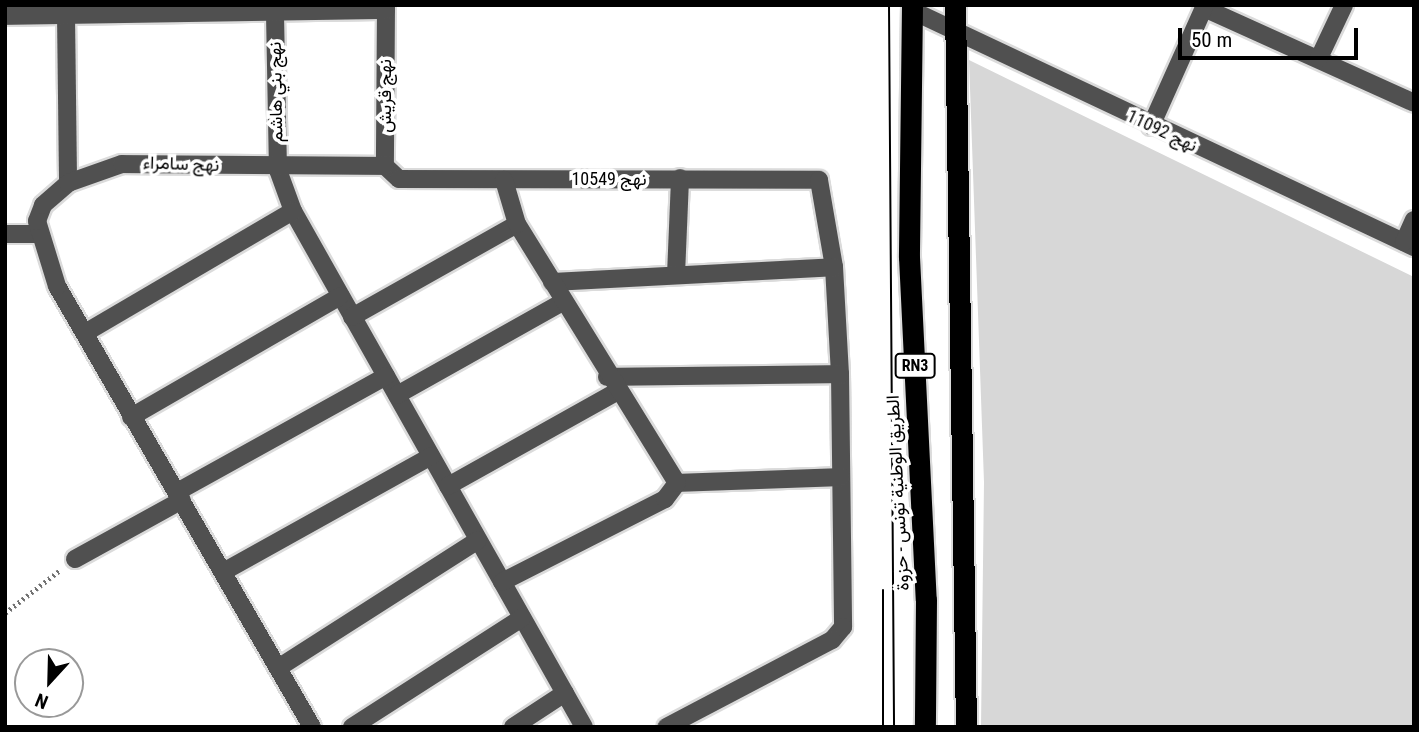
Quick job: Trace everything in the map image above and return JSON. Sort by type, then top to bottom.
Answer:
[{"type":"highway","name":"RN3","points":[[955,5],[967,727]]},
{"type":"highway","name":"الطريق الوطنية تونس - حزوة","points":[[911,8],[909,257],[926,600],[925,727]]},
{"type":"street","points":[[1319,58],[1344,5]]},
{"type":"street","points":[[1151,126],[1204,7],[1414,103]]},
{"type":"street","points":[[5,16],[275,14],[386,8]]},
{"type":"street","name":"نهج قريش","points":[[385,166],[386,8]]},
{"type":"street","name":"نهج 11092","points":[[911,8],[1151,126],[1409,245]]},
{"type":"street","name":"نهج بني هاشم","points":[[275,14],[278,170],[293,211],[584,727]]},
{"type":"street","points":[[66,15],[68,183]]},
{"type":"street","name":"نهج سامراء","points":[[37,234],[43,205],[68,183],[145,160],[278,170]]},
{"type":"street","points":[[278,170],[385,166]]},
{"type":"street","name":"نهج 10549","points":[[385,166],[399,179],[819,180],[834,267]]},
{"type":"street","points":[[676,275],[680,178]]},
{"type":"street","points":[[504,180],[517,225],[611,384],[677,484]]},
{"type":"street","points":[[85,333],[293,211]]},
{"type":"street","points":[[1409,245],[1414,220]]},
{"type":"street","points":[[352,317],[517,225]]},
{"type":"street","points":[[5,234],[37,234],[85,333],[131,417],[180,496],[313,727]]},
{"type":"street","points":[[552,282],[834,267],[840,374],[843,627],[822,646],[666,727]]},
{"type":"street","points":[[131,417],[341,296]]},
{"type":"street","points":[[397,395],[563,302]]},
{"type":"street","points":[[448,486],[611,384],[840,374]]},
{"type":"street","points":[[75,559],[386,376]]},
{"type":"street","points":[[223,572],[431,456]]},
{"type":"street","points":[[502,582],[665,499],[677,484],[841,477]]},
{"type":"street","points":[[278,668],[478,540]]},
{"type":"street","points":[[352,727],[523,618]]},
{"type":"street","points":[[513,727],[565,693]]},
{"type":"path","points":[[5,612],[75,559]]},
{"type":"shaded area","points":[[969,60],[1414,277],[1414,727],[981,727],[984,482]]},
{"type":"tram line","points":[[889,5],[894,727]]},
{"type":"tram line","points":[[883,590],[883,727]]}]
